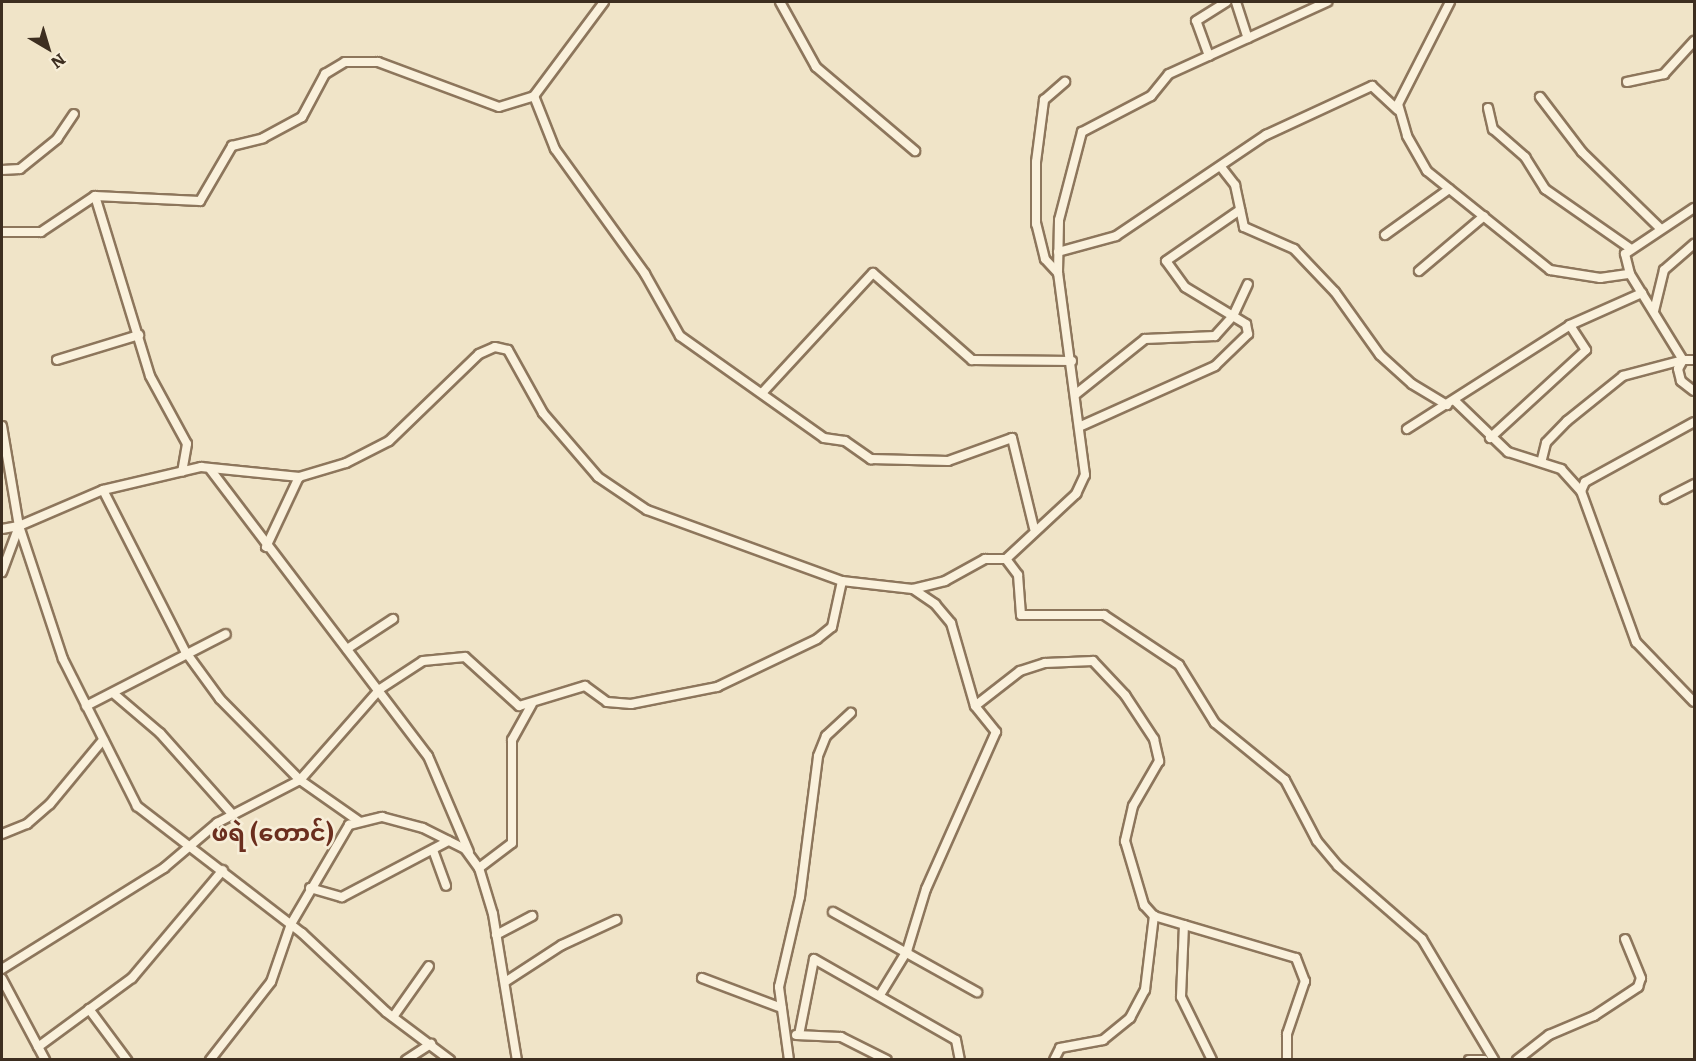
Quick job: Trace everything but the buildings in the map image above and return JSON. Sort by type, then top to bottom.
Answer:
[{"type":"street","points":[[2,232],[41,232],[95,196],[200,201],[232,146],[285,129],[302,117],[325,74],[345,62],[378,62],[499,107],[534,96],[604,2]]},
{"type":"street","points":[[780,2],[816,67],[915,151]]},
{"type":"street","points":[[1209,56],[1196,21],[1227,2]]},
{"type":"street","points":[[1236,2],[1248,38]]},
{"type":"street","points":[[2,529],[20,526],[103,490],[182,472],[210,469],[299,477],[368,455],[389,441],[479,354],[495,347],[508,350],[543,413],[598,477],[647,510],[842,581],[913,589],[945,581],[985,559],[1006,559],[1034,528],[1082,487],[1081,426],[1058,273],[1058,252],[1059,220],[1082,132],[1151,96],[1169,74],[1327,2]]},
{"type":"street","points":[[1399,111],[1450,2]]},
{"type":"street","points":[[1627,82],[1664,74],[1695,41]]},
{"type":"street","points":[[1058,273],[1045,259],[1036,224],[1036,162],[1044,99],[1065,82]]},
{"type":"street","points":[[1058,252],[1116,236],[1266,135],[1372,86],[1399,111],[1427,171],[1550,270],[1600,278],[1630,274]]},
{"type":"street","points":[[534,96],[555,149],[645,274],[669,326],[824,438],[845,441],[871,459],[948,461],[1012,438],[1034,528]]},
{"type":"street","points":[[1540,97],[1582,152],[1661,229]]},
{"type":"street","points":[[1488,108],[1493,129],[1525,157],[1545,189],[1631,249]]},
{"type":"street","points":[[2,170],[20,169],[57,139],[74,114]]},
{"type":"street","points":[[1221,167],[1235,185],[1240,210],[1248,232],[1294,249],[1335,292],[1380,355],[1412,384],[1447,405]]},
{"type":"street","points":[[1384,235],[1449,189]]},
{"type":"street","points":[[95,196],[150,376],[188,444],[182,472]]},
{"type":"street","points":[[1683,360],[1630,274],[1623,257],[1631,249],[1695,208]]},
{"type":"street","points":[[1081,426],[1215,366],[1248,334],[1249,328],[1233,316],[1185,287],[1166,261],[1240,210]]},
{"type":"street","points":[[1419,271],[1484,216]]},
{"type":"street","points":[[1654,311],[1664,270],[1695,244]]},
{"type":"street","points":[[763,392],[873,273],[972,360],[1072,361]]},
{"type":"street","points":[[1076,394],[1145,339],[1207,339],[1233,316],[1248,284]]},
{"type":"street","points":[[1407,429],[1455,401],[1570,325],[1642,293]]},
{"type":"street","points":[[1490,438],[1586,350],[1570,325]]},
{"type":"street","points":[[57,360],[139,335]]},
{"type":"street","points":[[1683,360],[1678,369],[1681,381],[1695,391]]},
{"type":"street","points":[[1542,459],[1546,442],[1567,421],[1623,376],[1683,360],[1695,360]]},
{"type":"street","points":[[1455,401],[1490,438],[1508,452],[1542,459],[1581,491],[1636,642],[1695,702]]},
{"type":"street","points":[[1581,491],[1585,482],[1695,422]]},
{"type":"street","points":[[2,426],[20,526],[63,659],[138,806],[291,924],[393,1017],[450,1059]]},
{"type":"street","points":[[210,469],[266,547],[380,688],[428,756],[472,859],[479,868],[496,935],[517,1059]]},
{"type":"street","points":[[266,547],[299,477]]},
{"type":"street","points":[[1665,499],[1695,484]]},
{"type":"street","points":[[103,490],[185,651],[220,699],[300,780],[360,822]]},
{"type":"street","points":[[2,572],[20,526]]},
{"type":"street","points":[[1006,559],[1018,575],[1021,615],[1104,615],[1179,665],[1215,723],[1285,780],[1338,866],[1422,939],[1494,1059]]},
{"type":"street","points":[[2,969],[233,815],[300,780],[380,688],[423,661],[465,657],[519,706],[532,704],[585,686],[618,705],[717,687],[825,633],[835,620],[842,581]]},
{"type":"street","points":[[880,995],[907,951],[926,889],[996,732],[975,706],[951,623],[913,589]]},
{"type":"street","points":[[347,649],[393,619]]},
{"type":"street","points":[[86,706],[185,651],[226,634]]},
{"type":"street","points":[[975,706],[1020,671],[1069,660],[1093,661],[1125,695],[1154,739],[1159,761],[1133,806],[1125,841],[1144,905],[1154,916],[1296,957],[1305,981],[1287,1034],[1287,1059]]},
{"type":"street","points":[[113,693],[160,733],[233,815]]},
{"type":"street","points":[[479,868],[512,843],[512,740],[532,704]]},
{"type":"street","points":[[789,1059],[789,1035],[779,987],[800,897],[818,756],[826,736],[851,713]]},
{"type":"street","points":[[2,834],[27,824],[50,804],[103,740]]},
{"type":"street","points":[[210,1059],[271,982],[291,924],[310,888],[349,825],[382,817],[448,841],[472,859]]},
{"type":"street","points":[[310,888],[342,897],[448,841]]},
{"type":"street","points":[[433,850],[446,886]]},
{"type":"street","points":[[38,1047],[132,978],[223,870]]},
{"type":"street","points":[[833,912],[907,951],[977,992]]},
{"type":"street","points":[[496,935],[532,916]]},
{"type":"street","points":[[1054,1059],[1060,1048],[1103,1040],[1130,1018],[1145,990],[1154,916]]},
{"type":"street","points":[[505,982],[562,945],[616,920]]},
{"type":"street","points":[[1184,925],[1181,997],[1212,1059]]},
{"type":"street","points":[[1517,1059],[1549,1035],[1594,1016],[1638,987],[1641,978],[1624,939]]},
{"type":"street","points":[[799,1035],[814,959],[956,1040],[960,1059]]},
{"type":"street","points":[[393,1017],[429,966]]},
{"type":"street","points":[[702,978],[782,1008]]},
{"type":"street","points":[[2,979],[45,1059]]},
{"type":"street","points":[[89,1009],[127,1059]]},
{"type":"street","points":[[789,1035],[841,1037],[887,1059]]},
{"type":"street","points":[[406,1059],[430,1044]]},
{"type":"street","points":[[1469,1059],[1484,1059]]},
{"type":"district","name":"ဖရဲ (တောင်)","points":[[273,831]]}]
